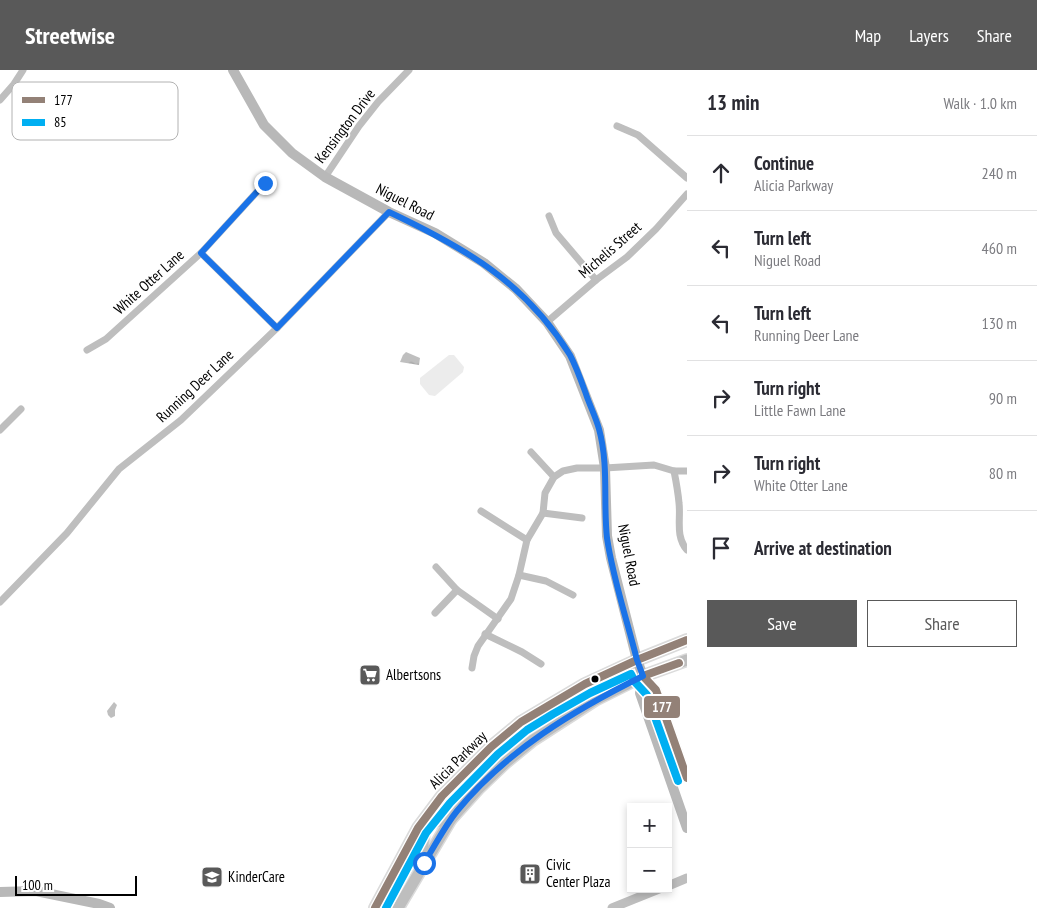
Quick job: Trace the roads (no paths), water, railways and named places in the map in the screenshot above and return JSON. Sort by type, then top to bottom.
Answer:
[{"type":"main road","name":"Niguel Road","points":[[233,70],[264,125],[292,152],[325,177],[389,212],[435,234],[484,263],[516,288],[547,322],[570,356],[576,367],[599,430],[605,468],[608,543],[637,660],[643,676],[656,690],[687,778]]},
{"type":"main road","name":"Alicia Parkway","points":[[375,908],[422,825],[442,796],[491,747],[521,722],[585,684],[687,640]]},
{"type":"main road","points":[[398,908],[451,819],[505,763],[533,740],[595,700],[643,676],[687,660]]},
{"type":"main road","name":"Niguel Road","points":[[643,676],[640,693],[687,828]]},
{"type":"main road","points":[[424,863],[422,825],[451,819]]},
{"type":"main road","points":[[0,892],[36,891],[110,908]]},
{"type":"street","points":[[15,82],[23,70]]},
{"type":"street","name":"Kensington Drive","points":[[325,177],[373,108],[409,70]]},
{"type":"street","points":[[0,100],[12,86]]},
{"type":"street","points":[[617,126],[638,135],[687,178]]},
{"type":"street","name":"White Otter Lane","points":[[87,350],[106,339],[201,253],[265,183]]},
{"type":"street","name":"Michelis Street","points":[[547,322],[596,280],[627,257],[656,229],[687,194]]},
{"type":"street","name":"Running Deer Lane","points":[[0,602],[67,534],[118,468],[182,420],[277,328],[389,212]]},
{"type":"street","points":[[549,216],[556,233],[596,280]]},
{"type":"street","points":[[201,253],[277,328]]},
{"type":"street","points":[[0,430],[21,409]]},
{"type":"street","points":[[531,452],[554,476]]},
{"type":"street","points":[[472,668],[474,656],[485,634],[511,599],[527,540],[542,513],[545,493],[554,476],[562,471],[576,468],[654,464],[674,471],[687,471]]},
{"type":"street","points":[[674,471],[679,506],[679,531],[681,541],[687,550]]},
{"type":"street","points":[[481,511],[527,540]]},
{"type":"street","points":[[542,513],[582,518]]},
{"type":"street","points":[[436,568],[457,590],[498,619]]},
{"type":"street","points":[[519,575],[546,581],[573,595]]},
{"type":"street","points":[[435,613],[457,590]]},
{"type":"street","points":[[485,634],[522,652],[541,664]]},
{"type":"street","points":[[672,884],[687,878]]},
{"type":"street","points":[[612,908],[649,893]]},
{"type":"water","points":[[406,352],[420,358],[419,365],[400,362]]},
{"type":"water","points":[[114,702],[117,705],[115,716],[111,718],[107,711]]},
{"type":"place","name":"Albertsons","points":[[370,675]]},
{"type":"place","name":"Civic Center Plaza","points":[[530,874]]},
{"type":"place","name":"KinderCare","points":[[212,877]]}]
